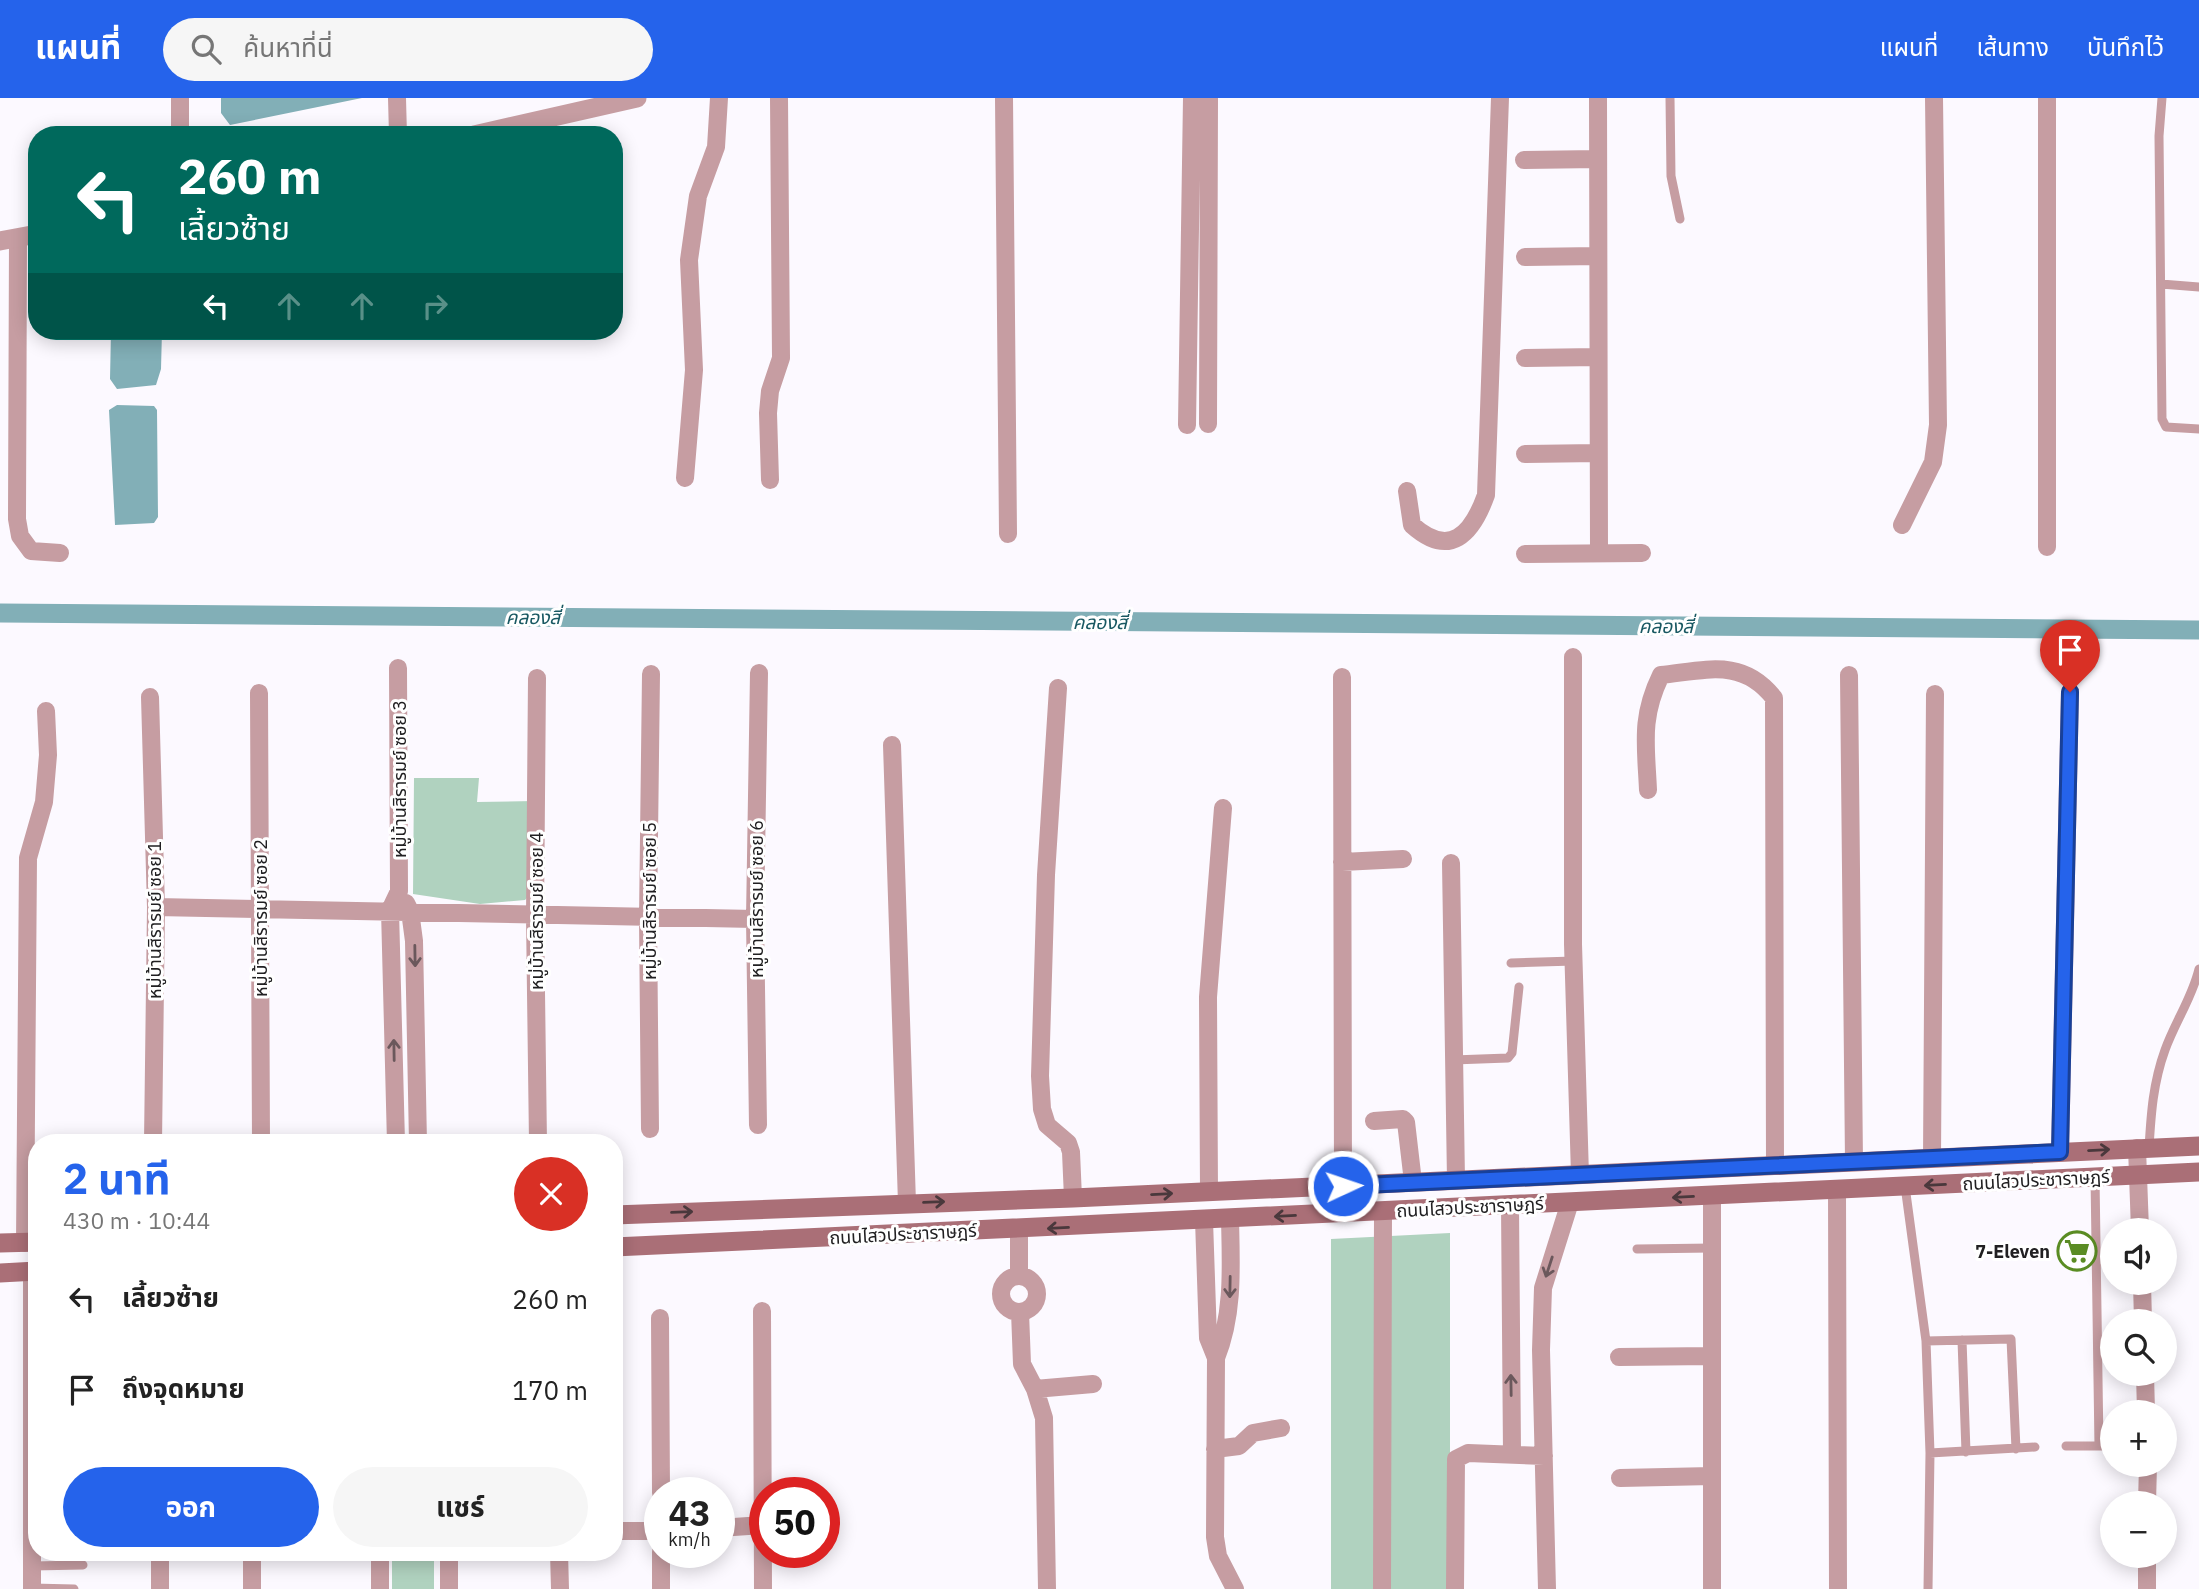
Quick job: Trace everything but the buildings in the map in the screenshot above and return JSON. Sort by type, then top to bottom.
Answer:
[{"type":"main road","name":"ถนนไสวประชาราษฎร์","points":[[623,1215],[1073,1198],[2199,1146]]},
{"type":"main road","name":"ถนนไสวประชาราษฎร์","points":[[623,1247],[2199,1172]]},
{"type":"main road","points":[[638,1214],[640,1246]]},
{"type":"main road","points":[[0,1243],[28,1243]]},
{"type":"main road","points":[[0,1273],[28,1272]]},
{"type":"street","points":[[180,98],[180,126]]},
{"type":"street","points":[[397,98],[398,126]]},
{"type":"street","points":[[514,126],[637,98]]},
{"type":"street","points":[[685,478],[694,370],[690,260],[693,224],[698,196],[716,147],[719,98]]},
{"type":"street","points":[[770,480],[768,413],[770,391],[781,358],[779,98]]},
{"type":"street","points":[[1004,98],[1008,534]]},
{"type":"street","points":[[1187,425],[1192,98]]},
{"type":"street","points":[[1208,424],[1209,98]]},
{"type":"street","points":[[1407,491],[1408,514],[1412,525],[1430,538],[1445,541],[1467,532],[1477,520],[1486,495],[1500,98]]},
{"type":"street","points":[[1598,98],[1599,552]]},
{"type":"street","points":[[1902,525],[1933,462],[1938,425],[1934,98]]},
{"type":"street","points":[[2047,98],[2047,547]]},
{"type":"street","points":[[1524,160],[1598,159]]},
{"type":"street","points":[[18,238],[17,519],[20,536],[31,551],[60,553]]},
{"type":"street","points":[[1525,257],[1598,256]]},
{"type":"street","points":[[1525,358],[1598,357]]},
{"type":"street","points":[[1525,454],[1598,453]]},
{"type":"street","points":[[1525,554],[1642,553]]},
{"type":"street","points":[[1573,657],[1574,961],[1580,1175]]},
{"type":"street","name":"หมู่บ้านสิรารมย์ ซอย 3","points":[[398,668],[399,891]]},
{"type":"street","points":[[1648,790],[1645,728],[1649,701],[1661,676],[1700,671],[1742,671],[1760,681],[1773,698],[1775,1166]]},
{"type":"street","name":"หมู่บ้านสิรารมย์ ซอย 6","points":[[758,1125],[755,919],[759,673]]},
{"type":"street","name":"หมู่บ้านสิรารมย์ ซอย 5","points":[[650,1129],[648,919],[651,674]]},
{"type":"street","points":[[1849,675],[1854,1162]]},
{"type":"street","points":[[1342,677],[1343,1186]]},
{"type":"street","name":"หมู่บ้านสิรารมย์ ซอย 4","points":[[537,678],[535,917],[538,1134]]},
{"type":"street","points":[[1058,688],[1046,874],[1040,1076],[1041,1109],[1047,1125],[1068,1143],[1071,1152],[1073,1198]]},
{"type":"street","points":[[2060,1152],[2070,692]]},
{"type":"street","name":"หมู่บ้านสิรารมย์ ซอย 2","points":[[259,693],[261,1134]]},
{"type":"street","points":[[1932,1158],[1935,694]]},
{"type":"street","name":"หมู่บ้านสิรารมย์ ซอย 1","points":[[150,697],[156,907],[153,1134]]},
{"type":"street","points":[[30,1134],[28,858],[44,802],[48,755],[46,711]]},
{"type":"street","points":[[892,745],[907,1203]]},
{"type":"street","points":[[1209,1192],[1208,997],[1223,808]]},
{"type":"street","points":[[1342,862],[1403,859]]},
{"type":"street","points":[[1451,863],[1456,1181]]},
{"type":"street","points":[[396,1134],[390,910],[399,891]]},
{"type":"street","points":[[399,891],[410,911],[416,1005],[418,1134]]},
{"type":"street","points":[[156,907],[390,910],[535,917],[755,919]]},
{"type":"street","points":[[392,1005],[416,1005]]},
{"type":"street","points":[[394,1087],[417,1085]]},
{"type":"street","points":[[1374,1121],[1403,1119],[1406,1122],[1413,1182]]},
{"type":"street","points":[[2139,1218],[2137,1175],[2143,1148]]},
{"type":"street","points":[[1837,1189],[1838,1589]]},
{"type":"street","points":[[1712,1195],[1712,1589]]},
{"type":"street","points":[[1547,1589],[1541,1350],[1543,1289],[1570,1202]]},
{"type":"street","points":[[1510,1206],[1512,1453]]},
{"type":"street","points":[[1382,1589],[1383,1212]]},
{"type":"street","points":[[1216,1358],[1224,1340],[1230,1301],[1230,1219]]},
{"type":"street","points":[[1204,1220],[1208,1338],[1216,1358],[1215,1537],[1218,1556],[1235,1589]]},
{"type":"street","points":[[1018,1229],[1019,1275]]},
{"type":"street","points":[[1019,1275],[1032,1280],[1037,1293],[1032,1306],[1020,1312],[1007,1307],[1001,1294],[1006,1281],[1019,1275]]},
{"type":"street","points":[[762,1311],[763,1477]]},
{"type":"street","points":[[1020,1312],[1022,1364],[1035,1389],[1044,1419],[1047,1461],[1047,1589]]},
{"type":"street","points":[[660,1318],[661,1477]]},
{"type":"street","points":[[1511,1348],[1541,1350]]},
{"type":"street","points":[[1619,1357],[1711,1356]]},
{"type":"street","points":[[1035,1389],[1093,1384]]},
{"type":"street","points":[[1215,1448],[1239,1446],[1253,1433],[1281,1429]]},
{"type":"street","points":[[1455,1589],[1457,1459],[1468,1453],[1544,1456]]},
{"type":"street","points":[[1620,1478],[1712,1476]]},
{"type":"street","points":[[623,1531],[644,1531]]},
{"type":"street","points":[[32,1561],[32,1589]]},
{"type":"street","points":[[160,1561],[160,1589]]},
{"type":"street","points":[[252,1561],[252,1589]]},
{"type":"street","points":[[380,1561],[380,1589]]},
{"type":"street","points":[[449,1561],[449,1589]]},
{"type":"street","points":[[559,1561],[560,1589]]},
{"type":"street","points":[[661,1568],[661,1589]]},
{"type":"street","points":[[763,1568],[763,1589]]},
{"type":"street","points":[[2147,1568],[2147,1589]]},
{"type":"lane","points":[[1670,98],[1671,176],[1680,219]]},
{"type":"lane","points":[[2162,98],[2159,136],[2162,419],[2166,427],[2174,430],[2199,429]]},
{"type":"lane","points":[[2161,284],[2199,286]]},
{"type":"lane","points":[[1511,963],[1574,961]]},
{"type":"lane","points":[[2143,1148],[2152,1093],[2166,1049],[2197,986],[2199,969]]},
{"type":"lane","points":[[1452,1060],[1507,1058],[1515,1043],[1519,987]]},
{"type":"lane","points":[[2066,1446],[2099,1446],[2095,1177]]},
{"type":"lane","points":[[1905,1186],[1926,1341],[1930,1452],[1928,1589]]},
{"type":"lane","points":[[1637,1249],[1712,1248]]},
{"type":"lane","points":[[1926,1341],[2011,1339],[2016,1449]]},
{"type":"lane","points":[[1962,1340],[1966,1452]]},
{"type":"lane","points":[[1930,1452],[2035,1447]]},
{"type":"lane","points":[[32,1566],[83,1565]]},
{"type":"lane","points":[[32,1589],[74,1589]]},
{"type":"green space","points":[[414,778],[479,778],[477,802],[534,801],[536,888],[525,900],[480,904],[413,894]]},
{"type":"green space","points":[[1450,1233],[1450,1589],[1331,1589],[1331,1239]]},
{"type":"green space","points":[[392,1561],[434,1561],[434,1589],[392,1589]]},
{"type":"water","points":[[221,98],[362,98],[230,125],[221,113]]},
{"type":"water","points":[[111,340],[162,340],[161,369],[156,385],[117,389],[110,379]]},
{"type":"water","points":[[117,405],[154,406],[157,410],[158,517],[154,523],[115,525],[109,410]]},
{"type":"waterway","name":"คลองสี่","points":[[0,613],[2199,630]]},
{"type":"place","name":"7-Eleven","points":[[2077,1251]]},
{"type":"route","points":[[1343,1186],[2060,1152],[2070,692]]}]
